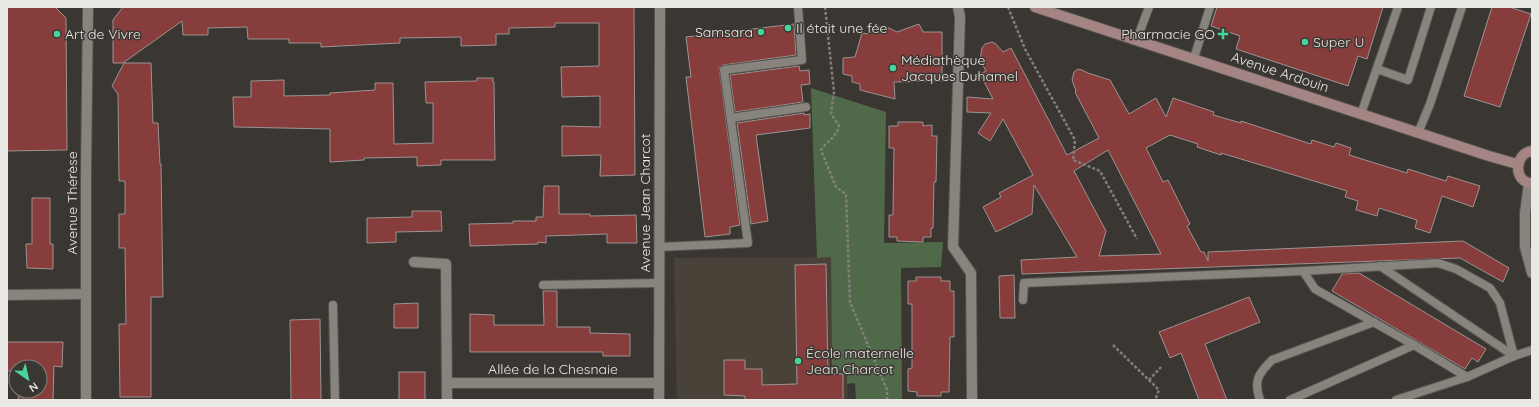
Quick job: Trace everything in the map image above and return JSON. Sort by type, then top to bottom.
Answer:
[{"type":"street","name":"Avenue Thérèse","points":[[86,400],[88,7]]},
{"type":"street","name":"Avenue Jean Charcot","points":[[659,400],[658,283],[660,7]]},
{"type":"street","points":[[958,7],[960,17],[953,247],[971,273],[972,400]]},
{"type":"street","name":"Avenue Ardouin","points":[[1035,7],[1517,164]]},
{"type":"street","points":[[1532,151],[1522,156],[1517,164],[1518,174],[1522,179],[1530,183],[1525,213],[1525,247],[1532,273]]},
{"type":"street","points":[[414,262],[446,264],[447,400]]},
{"type":"street","points":[[7,295],[86,294]]},
{"type":"street","name":"Allée de la Chesnaie","points":[[447,383],[658,383]]},
{"type":"lane","points":[[659,247],[748,243],[724,70],[802,60],[798,7]]},
{"type":"lane","points":[[1137,40],[1149,7]]},
{"type":"lane","points":[[1194,58],[1210,7]]},
{"type":"lane","points":[[1361,114],[1398,7]]},
{"type":"lane","points":[[1377,69],[1408,80],[1432,7]]},
{"type":"lane","points":[[1418,133],[1430,104],[1462,7]]},
{"type":"lane","points":[[731,118],[806,107]]},
{"type":"lane","points":[[1023,300],[1024,283],[1304,271],[1438,263],[1456,269],[1490,288],[1500,303],[1514,356]]},
{"type":"lane","points":[[1380,266],[1514,356]]},
{"type":"lane","points":[[1304,271],[1315,289],[1467,377]]},
{"type":"lane","points":[[543,285],[658,283]]},
{"type":"lane","points":[[333,305],[335,400]]},
{"type":"lane","points":[[1260,400],[1256,390],[1260,372],[1272,360],[1374,322]]},
{"type":"lane","points":[[1290,400],[1414,345]]},
{"type":"lane","points":[[1396,400],[1467,377],[1514,356],[1532,350]]},
{"type":"path","points":[[826,7],[834,92],[831,113],[840,126],[837,135],[827,142],[821,150],[836,187],[846,194],[850,302],[887,390],[887,400]]},
{"type":"path","points":[[1008,7],[1024,49],[1075,140],[1073,160],[1100,171],[1137,239]]},
{"type":"path","points":[[1113,345],[1159,390],[1155,400]]},
{"type":"path","points":[[1149,380],[1161,367]]},
{"type":"shaded area","points":[[831,257],[832,369],[847,369],[848,400],[677,400],[674,258]]},
{"type":"green space","points":[[811,88],[886,112],[884,243],[943,242],[941,267],[901,268],[902,400],[856,400],[855,383],[847,384],[847,369],[832,370],[831,257],[817,258]]},
{"type":"building","points":[[7,7],[55,7],[66,18],[67,150],[7,151]]},
{"type":"building","points":[[123,7],[634,7],[635,175],[600,176],[601,155],[562,156],[562,126],[600,127],[600,96],[562,97],[561,67],[599,66],[599,23],[555,23],[555,27],[509,28],[509,34],[496,34],[496,45],[461,46],[461,37],[400,38],[400,43],[321,47],[321,43],[289,43],[289,39],[248,39],[247,27],[208,28],[208,35],[183,35],[182,21],[123,63],[113,63],[113,20]]},
{"type":"building","name":"Super U","points":[[1217,7],[1383,7],[1367,59],[1358,56],[1348,86],[1236,49],[1240,36],[1211,26]]},
{"type":"building","points":[[1492,7],[1509,7],[1531,14],[1500,107],[1464,96]]},
{"type":"building","points":[[794,24],[796,55],[723,65],[719,68],[740,225],[730,227],[730,234],[705,237],[686,77],[691,77],[686,37]]},
{"type":"building","name":"Médiathèque Jacques Duhamel","points":[[919,24],[923,32],[942,32],[942,81],[894,82],[895,99],[860,90],[860,84],[852,82],[852,76],[843,74],[843,58],[855,57],[862,33],[869,34],[876,27],[882,26],[897,32]]},
{"type":"building","points":[[992,42],[996,44],[1003,52],[1011,48],[1067,155],[1099,138],[1075,92],[1076,91],[1072,80],[1074,72],[1078,69],[1110,80],[1129,114],[1156,98],[1166,117],[1173,98],[1214,112],[1213,115],[1241,123],[1241,121],[1311,144],[1312,140],[1334,147],[1336,143],[1351,148],[1349,155],[1407,173],[1408,169],[1446,181],[1448,176],[1480,186],[1473,207],[1442,196],[1430,233],[1415,228],[1417,220],[1379,208],[1377,216],[1356,210],[1358,201],[1345,197],[1347,191],[1221,153],[1221,155],[1197,147],[1198,144],[1170,135],[1146,148],[1163,182],[1168,180],[1190,224],[1187,226],[1201,252],[1204,252],[1208,261],[1208,252],[1463,241],[1509,268],[1503,282],[1460,258],[1022,274],[1021,260],[1077,257],[1034,185],[1032,214],[996,232],[983,207],[1001,197],[999,193],[1033,175],[1003,119],[990,141],[978,133],[991,113],[967,112],[967,97],[993,99],[980,74],[986,71],[980,60],[982,48],[985,44]],"holes":[[[1108,150],[1161,254],[1099,256],[1106,231],[1074,171]]]},
{"type":"building","points":[[124,63],[151,63],[153,123],[158,123],[161,164],[163,297],[151,297],[151,397],[120,397],[119,324],[126,324],[125,248],[119,248],[119,214],[125,214],[125,181],[119,181],[118,94],[112,86]]},
{"type":"building","points":[[799,66],[800,71],[809,70],[810,84],[801,85],[803,102],[735,112],[730,75]]},
{"type":"building","points":[[477,78],[493,78],[494,82],[495,160],[441,160],[441,165],[417,166],[417,157],[364,158],[364,160],[330,162],[330,129],[234,127],[233,97],[251,97],[251,81],[284,80],[284,96],[330,95],[330,93],[375,90],[375,83],[393,83],[394,144],[433,143],[433,103],[426,103],[425,82],[477,81]]},
{"type":"building","points":[[804,113],[804,115],[810,114],[810,128],[756,135],[768,221],[751,224],[737,123]]},
{"type":"building","points":[[898,122],[923,122],[923,126],[932,125],[932,136],[937,136],[933,228],[931,228],[931,237],[923,237],[923,242],[897,241],[897,237],[889,237],[889,215],[893,215],[894,148],[889,148],[889,126],[898,126]]},
{"type":"building","points":[[544,186],[559,186],[559,214],[590,214],[590,216],[636,215],[637,243],[607,243],[607,234],[546,236],[546,243],[538,242],[538,244],[470,246],[469,224],[536,221],[536,217],[543,217]]},
{"type":"building","points":[[32,198],[50,198],[50,244],[53,244],[53,269],[27,268],[26,244],[32,244]]},
{"type":"building","points":[[412,211],[441,211],[442,231],[396,232],[396,242],[367,243],[367,218],[412,217]]},
{"type":"building","points":[[826,264],[828,374],[843,374],[843,400],[745,400],[745,396],[724,395],[724,360],[745,360],[745,369],[762,369],[762,385],[797,384],[795,265]]},
{"type":"building","points":[[1359,273],[1486,349],[1478,362],[1472,358],[1465,369],[1332,291],[1342,274]]},
{"type":"building","points":[[1014,275],[1015,318],[1000,318],[999,276]]},
{"type":"building","points":[[916,277],[941,277],[941,281],[950,281],[950,291],[954,291],[954,337],[950,337],[949,392],[941,392],[941,396],[917,396],[917,392],[908,391],[908,369],[912,368],[912,304],[908,304],[908,281],[916,281]]},
{"type":"building","points":[[543,291],[557,291],[557,327],[590,327],[590,333],[630,334],[630,356],[603,356],[603,352],[470,352],[470,314],[494,315],[494,325],[544,325]]},
{"type":"building","points":[[1249,297],[1260,322],[1205,344],[1227,400],[1199,400],[1181,353],[1170,358],[1159,332]]},
{"type":"building","points":[[418,303],[418,328],[394,328],[394,304]]},
{"type":"building","points":[[320,319],[321,400],[291,400],[290,320]]},
{"type":"building","points":[[7,342],[63,342],[62,367],[54,366],[53,400],[18,400],[48,399],[48,359],[8,359],[7,371]]},
{"type":"building","points":[[399,372],[425,372],[425,400],[399,400]]},
{"type":"place","name":"Il était une fée","points":[[788,28]]},
{"type":"place","name":"Samsara","points":[[761,32]]},
{"type":"place","name":"Art de Vivre","points":[[57,34]]},
{"type":"place","name":"Pharmacie GO","points":[[1223,34]]},
{"type":"place","name":"Super U","points":[[1305,42]]},
{"type":"place","name":"Médiathèque Jacques Duhamel","points":[[893,68]]},
{"type":"place","name":"École maternelle Jean Charcot","points":[[798,361]]}]
